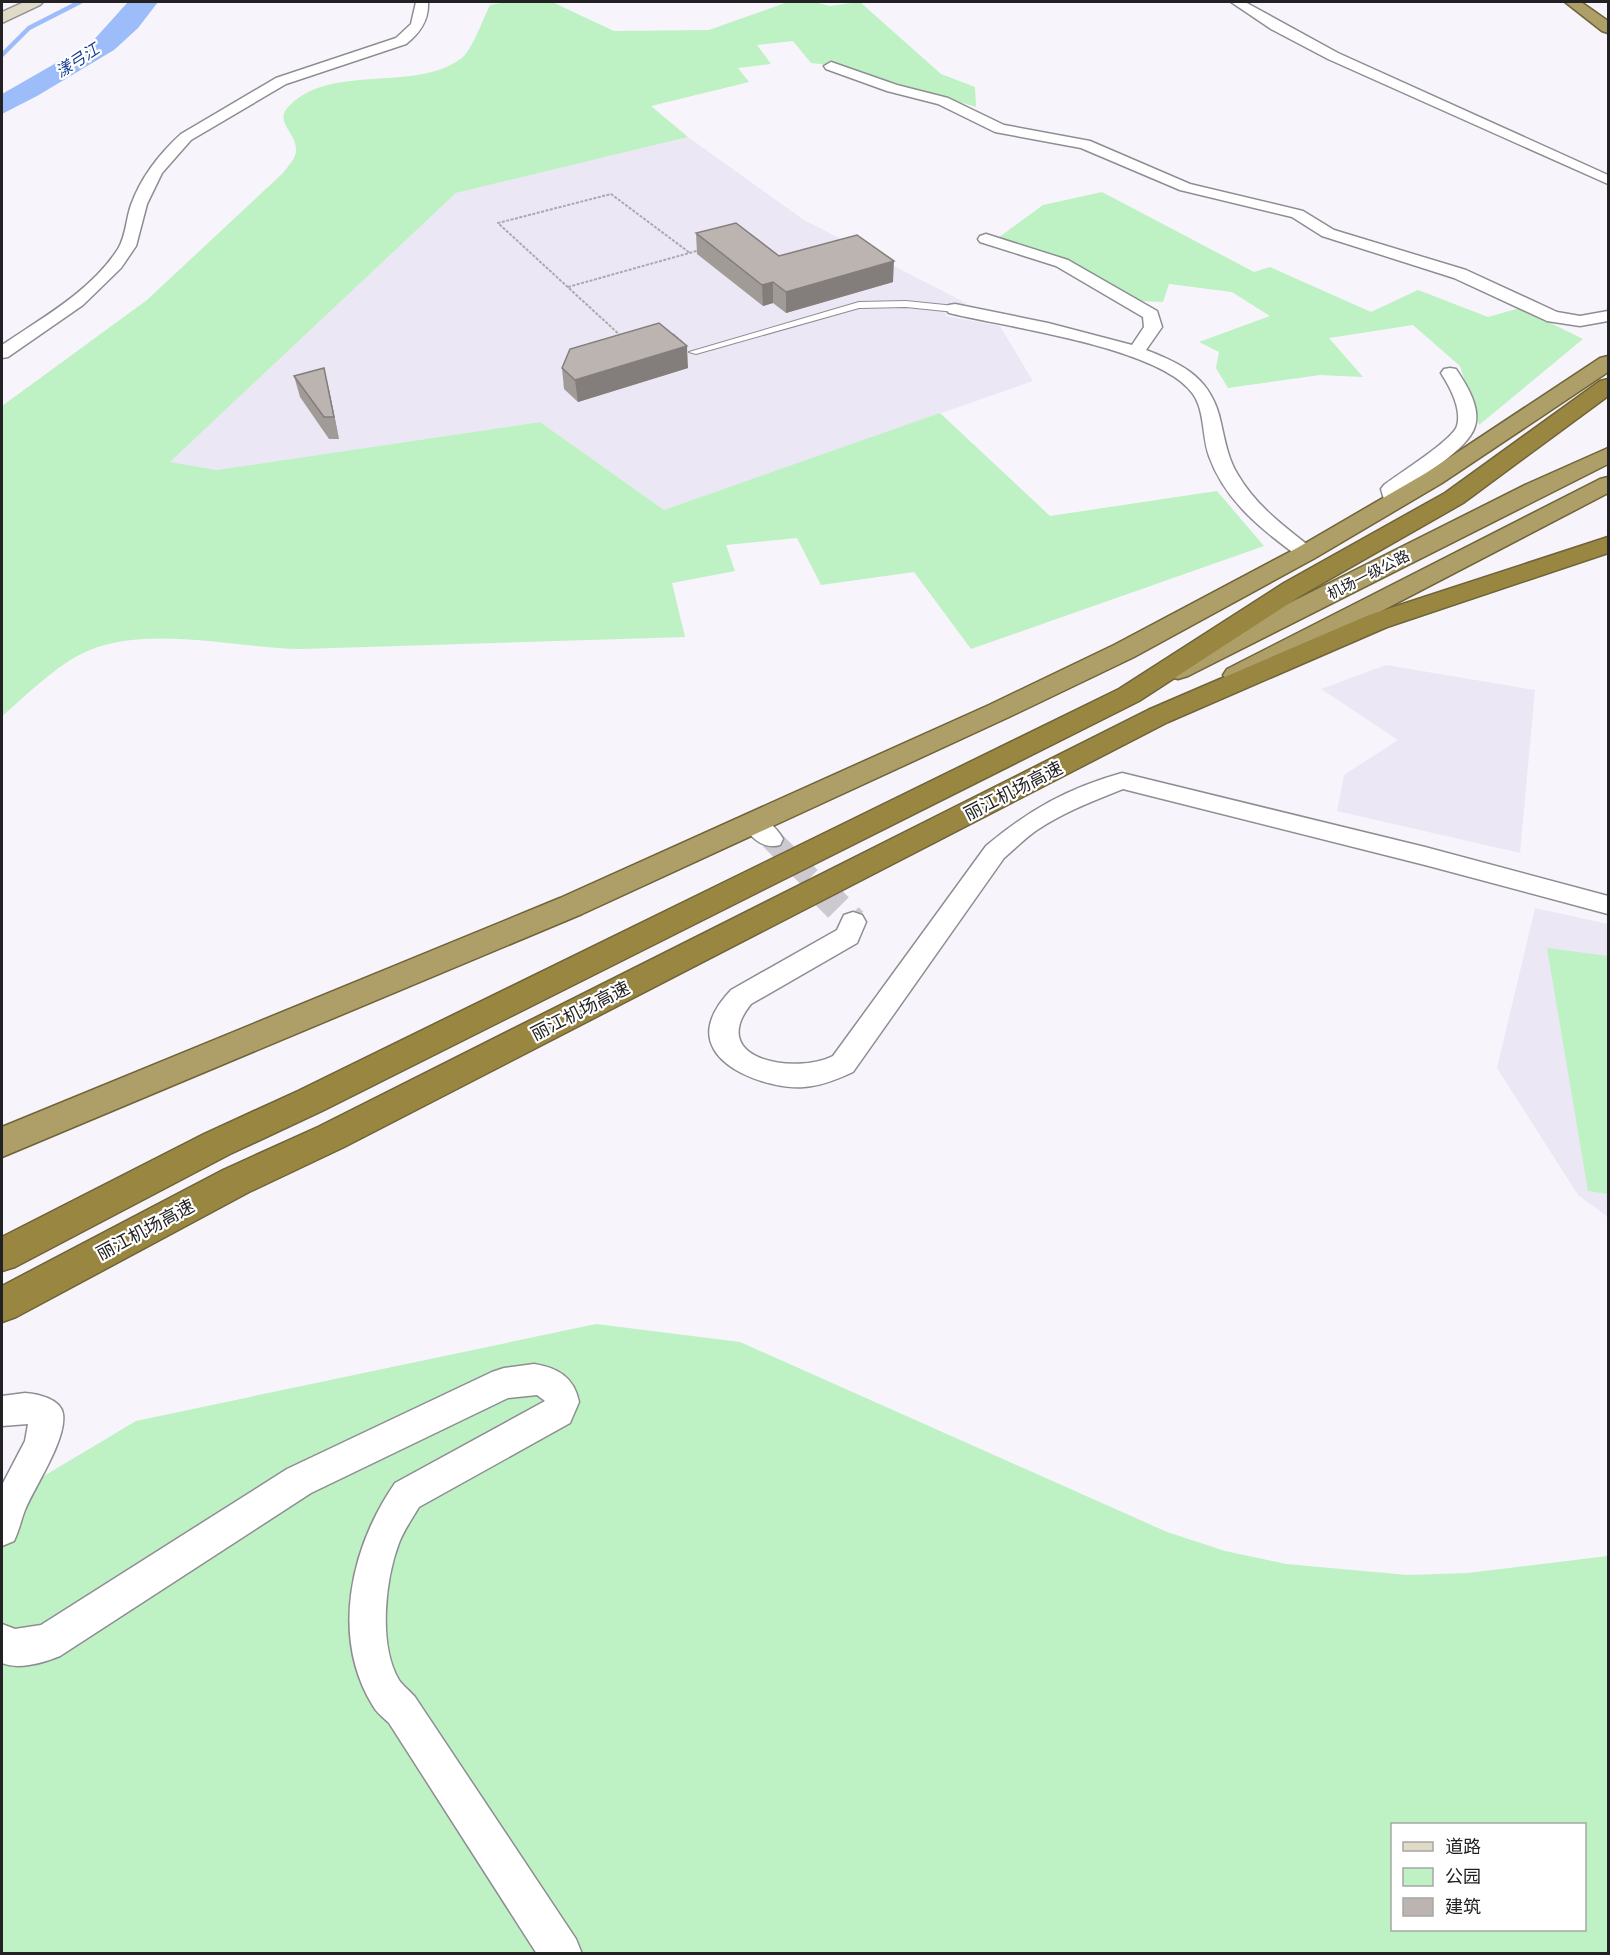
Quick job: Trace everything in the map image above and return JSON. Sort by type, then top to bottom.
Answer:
[{"type":"highway","points":[[1572,2],[1608,28]]},
{"type":"highway","points":[[2,1142],[571,906],[762,831],[988,716],[1124,651],[1306,554],[1434,478],[1608,363]]},
{"type":"highway","name":"丽江机场高速","points":[[2,1255],[217,1144],[310,1101],[1129,695],[1293,589],[1454,498],[1608,386]]},
{"type":"highway","name":"机场一级公路","points":[[1129,695],[1526,494],[1608,455]]},
{"type":"highway","name":"机场一级公路","points":[[1158,716],[1608,484]]},
{"type":"highway","name":"丽江机场高速","points":[[2,1305],[236,1181],[342,1132],[1158,716],[1378,621],[1608,545]]},
{"type":"main road","points":[[2,18],[35,2]]},
{"type":"street","points":[[2,353],[77,301],[115,265],[128,246],[139,204],[155,172],[172,149],[186,137],[281,81],[401,41],[417,27],[422,14],[422,2]]},
{"type":"street","points":[[1237,2],[1333,56],[1608,180]]},
{"type":"street","points":[[831,66],[892,88],[943,101],[1000,129],[1084,144],[1185,187],[1297,214],[1328,233],[1460,274],[1553,317],[1580,321],[1608,316]]},
{"type":"street","points":[[986,240],[1062,263],[1151,315],[1153,327],[1135,353]]},
{"type":"street","points":[[955,309],[1077,335],[1135,353],[1173,368],[1196,385],[1202,393],[1219,455],[1237,490],[1259,517],[1306,554]]},
{"type":"street","points":[[1393,502],[1391,489],[1455,442],[1466,426],[1463,397],[1450,373]]},
{"type":"street","points":[[853,922],[849,936],[741,997],[733,1005],[724,1023],[724,1034],[733,1054],[745,1064],[759,1071],[802,1076],[830,1071],[843,1064],[995,852],[1027,825],[1048,812],[1080,796],[1122,781],[1425,856],[1608,905]]},
{"type":"street","points":[[2,1642],[10,1648],[46,1643],[299,1481],[504,1383],[535,1378],[545,1380],[560,1392],[562,1402],[558,1412],[407,1496],[399,1505],[387,1525],[375,1560],[367,1617],[370,1651],[386,1694],[402,1710],[561,1953]]},
{"type":"street","points":[[2,1411],[30,1408],[40,1410],[47,1415],[41,1444],[9,1506],[2,1529]]},
{"type":"lane","points":[[693,352],[851,307],[906,304],[955,309]]},
{"type":"path","points":[[624,339],[498,223],[611,194],[690,253]]},
{"type":"path","points":[[567,288],[701,250]]},
{"type":"path","points":[[663,337],[673,334],[693,352]]},
{"type":"shaded area","points":[[688,137],[804,220],[966,303],[945,316],[1000,326],[1033,381],[664,510],[540,422],[217,470],[170,462],[456,193]]},
{"type":"shaded area","points":[[1386,665],[1535,690],[1520,853],[1337,811],[1344,775],[1398,740],[1321,689]]},
{"type":"shaded area","points":[[1535,908],[1608,924],[1608,1217],[1578,1195],[1497,1068]]},
{"type":"green space","points":[[507,2],[552,2],[614,31],[709,30],[788,2],[814,2],[830,6],[860,2],[941,74],[975,87],[976,107],[839,66],[811,63],[793,41],[757,45],[771,64],[738,68],[749,82],[651,106],[688,137],[456,193],[170,462],[217,470],[540,422],[664,510],[940,413],[1050,516],[1217,491],[1264,546],[971,649],[914,572],[821,585],[797,538],[726,545],[735,571],[672,583],[685,637],[301,649],[189,640],[132,640],[105,645],[70,660],[2,716],[2,406],[147,300],[283,173],[296,153],[293,138],[283,117],[290,105],[308,92],[329,85],[422,74],[443,68],[466,54],[490,5]]},
{"type":"green space","points":[[1102,192],[1254,272],[1270,267],[1371,312],[1418,290],[1488,317],[1520,308],[1583,339],[1479,425],[1460,366],[1413,325],[1329,338],[1363,377],[1320,375],[1228,388],[1216,368],[1219,352],[1199,342],[1270,316],[1232,292],[1169,284],[1163,302],[1139,301],[1070,262],[998,238],[1043,205]]},
{"type":"green space","points":[[1547,948],[1608,956],[1608,1194],[1588,1191]]},
{"type":"green space","points":[[596,1324],[740,1342],[1167,1532],[1225,1551],[1286,1564],[1408,1575],[1467,1573],[1608,1556],[1608,1953],[2,1954],[2,1501],[136,1421]]},
{"type":"water","name":"漾弓江","points":[[128,2],[158,2],[138,28],[114,50],[2,114],[2,94],[91,43]]},
{"type":"building","points":[[736,223],[779,256],[857,235],[894,261],[786,292],[773,282],[762,285],[696,233]]},
{"type":"building","points":[[659,323],[687,346],[575,380],[562,368],[570,349]]},
{"type":"building","points":[[324,368],[334,417],[324,417],[294,376]]},
{"type":"waterway","points":[[2,55],[29,28],[80,2]]},
{"type":"tunnel","points":[[771,839],[820,888]]},
{"type":"tunnel","points":[[818,887],[853,922]]}]
